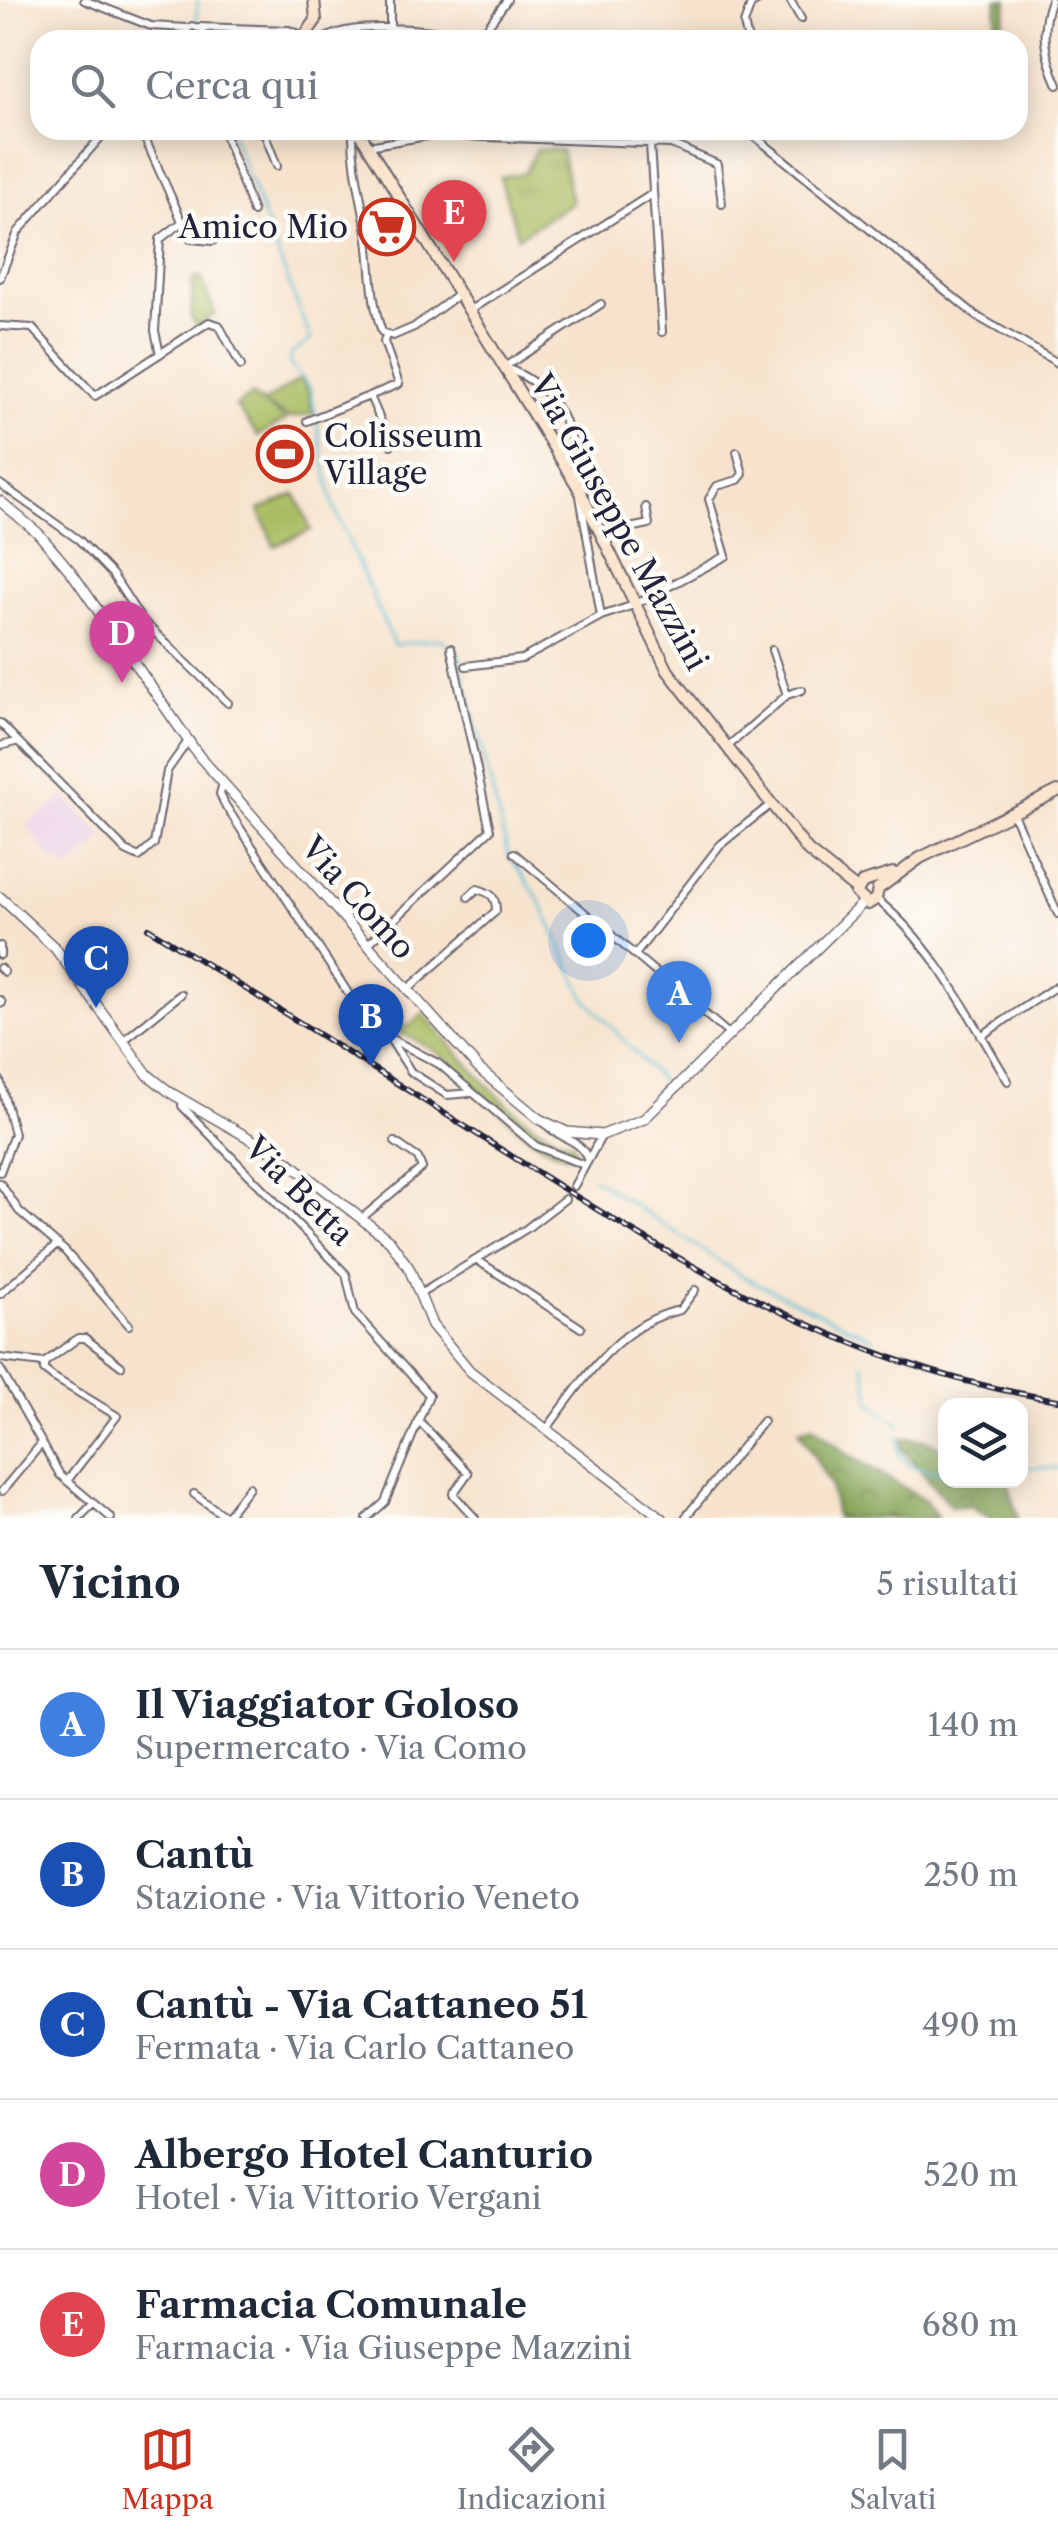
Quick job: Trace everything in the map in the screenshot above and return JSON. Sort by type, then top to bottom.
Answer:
[{"type":"main road","points":[[313,30],[316,0]]},
{"type":"main road","name":"Via Giuseppe Mazzini","points":[[362,140],[578,487],[668,671],[770,805],[828,869],[866,891]]},
{"type":"main road","points":[[866,891],[1058,791]]},
{"type":"street","points":[[89,0],[151,26],[178,30]]},
{"type":"street","points":[[390,0],[390,30]]},
{"type":"street","points":[[485,30],[507,0]]},
{"type":"street","points":[[746,30],[751,4],[758,0]]},
{"type":"street","points":[[790,0],[800,18]]},
{"type":"street","points":[[1051,0],[1044,18],[1046,56],[1058,84]]},
{"type":"street","points":[[216,30],[220,27]]},
{"type":"street","points":[[193,30],[289,30]]},
{"type":"street","points":[[0,278],[18,232],[98,140]]},
{"type":"street","points":[[145,140],[181,223],[194,242],[212,241]]},
{"type":"street","points":[[228,140],[253,212]]},
{"type":"street","points":[[267,140],[277,166]]},
{"type":"street","points":[[313,417],[396,387],[400,380],[372,299],[368,238],[353,165],[354,140]]},
{"type":"street","points":[[367,146],[403,140]]},
{"type":"street","points":[[587,140],[671,144],[718,164],[722,204]]},
{"type":"street","points":[[759,140],[978,318],[1058,363]]},
{"type":"street","points":[[650,144],[662,332]]},
{"type":"street","points":[[469,311],[652,194]]},
{"type":"street","points":[[160,354],[154,331],[160,239],[181,223]]},
{"type":"street","points":[[386,335],[414,327],[459,294]]},
{"type":"street","points":[[504,367],[601,304]]},
{"type":"street","points":[[0,326],[32,328],[95,396],[214,321],[241,366]]},
{"type":"street","points":[[504,367],[522,374],[569,422],[601,616]]},
{"type":"street","points":[[370,396],[391,445]]},
{"type":"street","points":[[466,666],[522,659],[726,556],[710,499],[717,486],[738,480],[743,474],[737,452]]},
{"type":"street","points":[[0,484],[79,540],[112,574],[141,618],[228,703]]},
{"type":"street","name":"Via Como","points":[[0,501],[44,540],[72,573],[188,742],[479,1069],[544,1122],[567,1132],[598,1135]]},
{"type":"street","points":[[588,548],[648,524],[646,507]]},
{"type":"street","points":[[366,946],[490,830],[451,648]]},
{"type":"street","points":[[772,650],[787,694]]},
{"type":"street","points":[[726,748],[787,694],[802,690]]},
{"type":"street","points":[[0,723],[126,851],[139,857],[154,844],[167,771],[188,742]]},
{"type":"street","points":[[0,746],[16,742]]},
{"type":"street","points":[[176,759],[200,756]]},
{"type":"street","points":[[223,783],[221,796],[225,805],[371,1028],[419,1050],[536,1146],[586,1161]]},
{"type":"street","points":[[635,955],[720,845],[770,805]]},
{"type":"street","points":[[1012,813],[1058,914]]},
{"type":"street","points":[[514,853],[731,1036]]},
{"type":"street","points":[[407,990],[496,912],[490,892],[477,889],[468,897]]},
{"type":"street","points":[[574,1186],[598,1135],[653,1113],[824,942],[866,891],[895,914],[949,983],[1008,1080]]},
{"type":"street","points":[[0,897],[47,939],[148,1074],[183,1100],[278,1154],[362,1218],[400,1253],[432,1326],[470,1371],[662,1518]]},
{"type":"street","points":[[0,946],[0,955]]},
{"type":"street","points":[[981,1036],[1058,985]]},
{"type":"street","points":[[123,1040],[181,994]]},
{"type":"street","points":[[388,1036],[399,1048],[408,1070],[447,1094],[472,1093]]},
{"type":"street","points":[[0,1080],[14,1134],[0,1172]]},
{"type":"street","name":"Via Betta","points":[[183,1100],[184,1108],[236,1166],[346,1274],[355,1313],[429,1395],[385,1502],[367,1518]]},
{"type":"street","points":[[544,1122],[553,1132],[579,1144],[586,1161]]},
{"type":"street","points":[[362,1218],[422,1168],[418,1158],[395,1142]]},
{"type":"street","points":[[0,1183],[19,1211],[58,1244],[129,1324]]},
{"type":"street","points":[[420,1294],[565,1199]]},
{"type":"street","points":[[0,1294],[58,1244]]},
{"type":"street","points":[[476,1260],[581,1328]]},
{"type":"street","points":[[546,1430],[609,1349],[662,1314],[680,1310],[695,1290]]},
{"type":"street","points":[[0,1358],[44,1363],[78,1338],[86,1338],[120,1366]]},
{"type":"street","points":[[44,1363],[44,1370],[52,1377],[118,1416],[67,1481]]},
{"type":"street","points":[[0,1369],[67,1481],[112,1518]]},
{"type":"street","points":[[418,1420],[468,1473],[453,1494],[475,1518]]},
{"type":"street","points":[[686,1518],[763,1422]]},
{"type":"street","points":[[2,1491],[42,1442]]},
{"type":"street","points":[[194,1494],[226,1518],[249,1486]]},
{"type":"street","points":[[78,1518],[92,1504]]},
{"type":"shaded area","points":[[65,797],[105,838],[70,869],[53,860],[26,825]]},
{"type":"green space","points":[[997,0],[1008,0],[1003,25],[1008,30],[996,30]]},
{"type":"green space","points":[[536,149],[561,150],[572,203],[518,237],[500,177],[525,173]]},
{"type":"green space","points":[[201,277],[215,314],[197,326],[191,317],[193,278]]},
{"type":"green space","points":[[300,379],[308,390],[313,414],[290,418],[263,403]]},
{"type":"green space","points":[[251,395],[286,420],[258,436],[236,406]]},
{"type":"green space","points":[[296,494],[311,530],[274,546],[259,510]]},
{"type":"green space","points":[[374,1006],[406,1028],[423,1014],[491,1089],[530,1122],[573,1143],[576,1155],[557,1152],[527,1135],[450,1063],[388,1025]]},
{"type":"green space","points":[[813,1426],[847,1454],[925,1500],[938,1518],[836,1518],[830,1484],[799,1430]]},
{"type":"green space","points":[[903,1438],[926,1440],[938,1446],[938,1488],[1010,1488],[1018,1518],[991,1518],[968,1505],[952,1507],[902,1449]]},
{"type":"waterway","points":[[196,20],[198,0]]},
{"type":"waterway","points":[[234,140],[311,340],[291,354],[289,363],[310,388],[333,505],[394,645],[440,639],[458,652],[508,854],[539,899],[585,998],[663,1083]]},
{"type":"waterway","points":[[593,1178],[740,1275],[874,1339]]},
{"type":"waterway","points":[[864,1364],[871,1402],[901,1426]]},
{"type":"waterway","points":[[899,1436],[899,1454],[911,1466],[938,1472]]},
{"type":"waterway","points":[[1028,1467],[1058,1468]]},
{"type":"railway","points":[[148,928],[619,1223],[757,1300],[902,1362],[978,1384],[1058,1400]]},
{"type":"place","name":"Amico Mio","points":[[387,227]]},
{"type":"place","name":"Farmacia Comunale","points":[[454,262]]},
{"type":"place","name":"Colisseum Village","points":[[285,454]]},
{"type":"place","name":"Albergo Hotel Canturio","points":[[122,683]]},
{"type":"place","name":"Cantù - Via Cattaneo 51","points":[[96,1008]]},
{"type":"place","name":"Il Viaggiator Goloso","points":[[679,1043]]},
{"type":"place","name":"Cantù","points":[[371,1066]]}]
